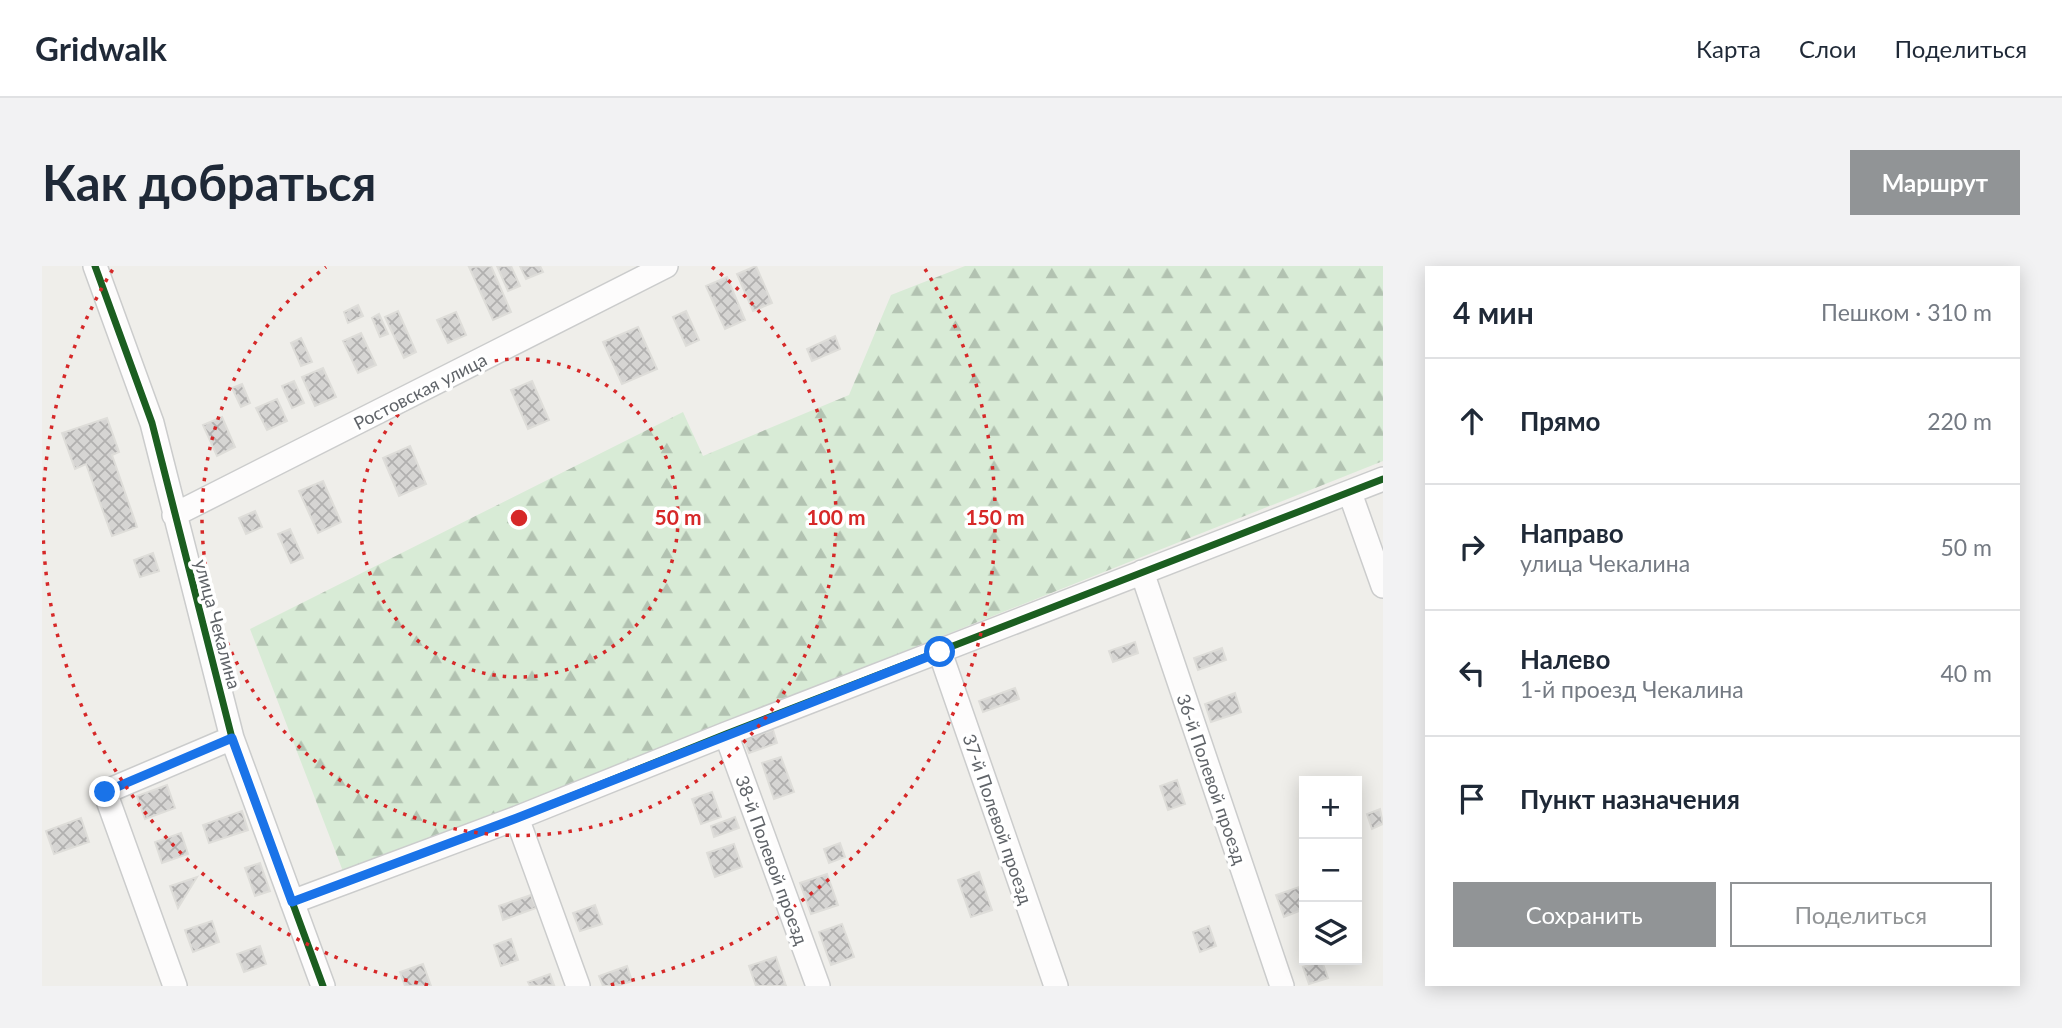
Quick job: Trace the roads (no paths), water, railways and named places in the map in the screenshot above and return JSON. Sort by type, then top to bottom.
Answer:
[{"type":"street","name":"улица Чекалина","points":[[94,266],[152,423],[173,515],[232,738],[323,986]]},
{"type":"street","name":"Ростовская улица","points":[[173,515],[666,266]]},
{"type":"street","points":[[292,902],[517,818],[1383,479]]},
{"type":"street","points":[[1350,492],[1383,586]]},
{"type":"street","name":"36-й Полевой проезд","points":[[1142,572],[1282,986]]},
{"type":"street","name":"37-й Полевой проезд","points":[[940,652],[1056,986]]},
{"type":"street","name":"38-й Полевой проезд","points":[[726,734],[818,986]]},
{"type":"street","points":[[175,986],[105,792],[232,738]]},
{"type":"street","points":[[517,818],[578,986]]}]
